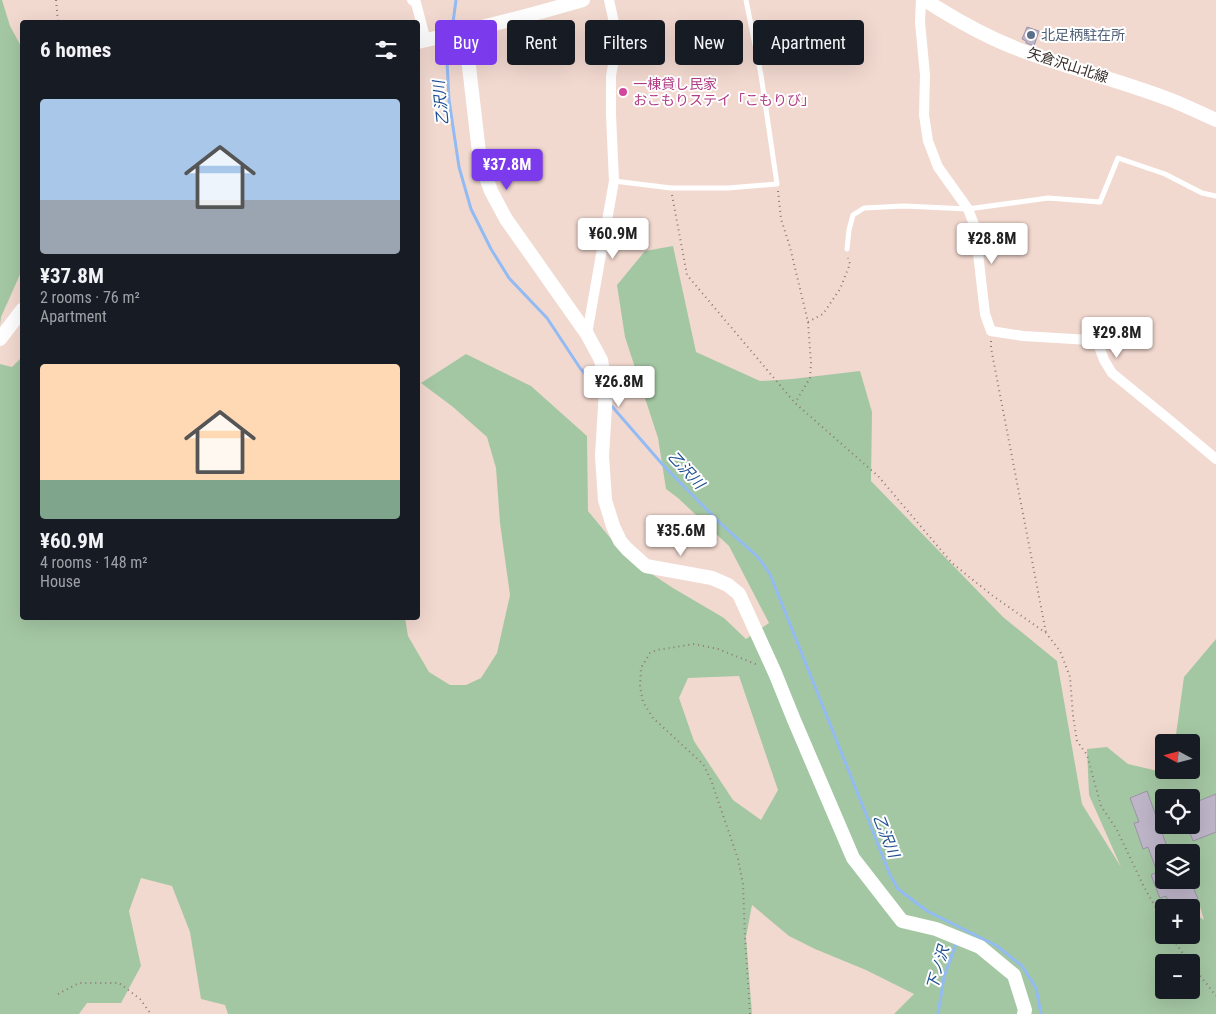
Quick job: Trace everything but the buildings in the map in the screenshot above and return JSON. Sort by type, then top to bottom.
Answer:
[{"type":"street","points":[[412,0],[416,3],[419,20]]},
{"type":"street","points":[[497,24],[583,0]]},
{"type":"street","points":[[587,334],[614,181],[611,76],[616,47],[615,26],[609,0]]},
{"type":"street","points":[[921,0],[920,22],[925,75],[924,115],[928,142],[938,168],[968,209],[975,227],[985,314],[991,331],[1023,336],[1090,340],[1098,344],[1112,374],[1216,459]]},
{"type":"street","name":"矢倉沢山北線","points":[[925,0],[948,15],[1002,42],[1172,100],[1216,120]]},
{"type":"street","points":[[420,28],[422,41],[435,38]]},
{"type":"street","points":[[469,65],[480,161],[491,190],[511,227],[587,334],[601,360],[606,390],[602,456],[605,500],[620,541],[626,549],[646,566],[712,578],[728,585],[739,594],[776,673],[853,858],[902,921],[936,929],[980,947],[1014,974],[1025,1010],[1024,1014]]},
{"type":"street","points":[[0,339],[20,313]]},
{"type":"lane","points":[[614,181],[671,188],[728,188],[777,184],[762,75],[746,0]]},
{"type":"lane","points":[[846,249],[853,215],[864,208],[904,206],[968,209],[1048,198],[1100,202],[1118,158],[1165,174],[1202,193],[1216,196]]},
{"type":"path","points":[[56,0],[58,20]]},
{"type":"path","points":[[777,184],[780,219],[790,247],[808,322],[811,363],[810,378],[795,403]]},
{"type":"path","points":[[671,188],[687,275],[795,403],[878,476],[952,563],[993,596],[1046,633],[1060,651],[1070,677],[1076,741],[1087,755],[1101,806],[1117,830],[1155,906]]},
{"type":"path","points":[[808,322],[823,314],[840,289],[850,264],[846,249]]},
{"type":"path","points":[[991,331],[991,348],[1046,633]]},
{"type":"path","points":[[750,1014],[744,938],[743,884],[738,859],[711,780],[703,764],[653,718],[643,702],[640,687],[641,668],[650,653],[657,650],[694,644],[718,649],[776,673]]},
{"type":"path","points":[[1200,975],[1216,996]]},
{"type":"path","points":[[58,994],[79,982],[119,983],[140,1000],[151,1014]]},
{"type":"green space","points":[[0,0],[2,0],[10,26],[20,44],[20,274],[1,317],[0,325]]},
{"type":"green space","points":[[673,246],[696,352],[760,381],[860,371],[872,412],[871,481],[1003,617],[1057,661],[1082,804],[1121,867],[1089,795],[1087,749],[1107,747],[1128,764],[1155,770],[1155,779],[1200,779],[1200,734],[1176,734],[1184,677],[1216,639],[1216,1014],[894,1014],[914,994],[866,970],[789,936],[752,905],[746,937],[752,1014],[228,1014],[225,1005],[201,999],[190,932],[172,886],[141,878],[129,911],[141,966],[121,1003],[87,1003],[79,1014],[0,1014],[0,364],[12,367],[20,359],[20,620],[405,620],[408,636],[429,672],[450,685],[466,685],[481,678],[497,653],[510,595],[500,523],[496,468],[487,437],[453,407],[421,383],[466,354],[531,386],[587,436],[588,511],[626,557],[724,618],[746,639],[769,623],[729,546],[666,489],[658,438],[625,337],[617,285],[645,251]],"holes":[[[739,676],[778,790],[761,820],[733,800],[694,741],[679,698],[688,678]]]},
{"type":"waterway","name":"乙沢川","points":[[453,20],[456,0]]},
{"type":"waterway","name":"乙沢川","points":[[447,65],[449,100],[459,167],[471,209],[491,249],[509,278],[547,318],[580,368],[601,393]]},
{"type":"waterway","name":"乙沢川","points":[[609,403],[663,465],[720,523],[758,557],[770,574],[890,875],[898,889],[927,911],[997,946],[1022,966],[1036,988],[1041,1014]]},
{"type":"waterway","name":"下ノ沢","points":[[938,1014],[944,977],[957,941]]},
{"type":"place","name":"北足柄駐在所","points":[[1031,35]]},
{"type":"place","name":"一棟貸し民家 おこもりステイ「こもりび」","points":[[623,92]]}]
